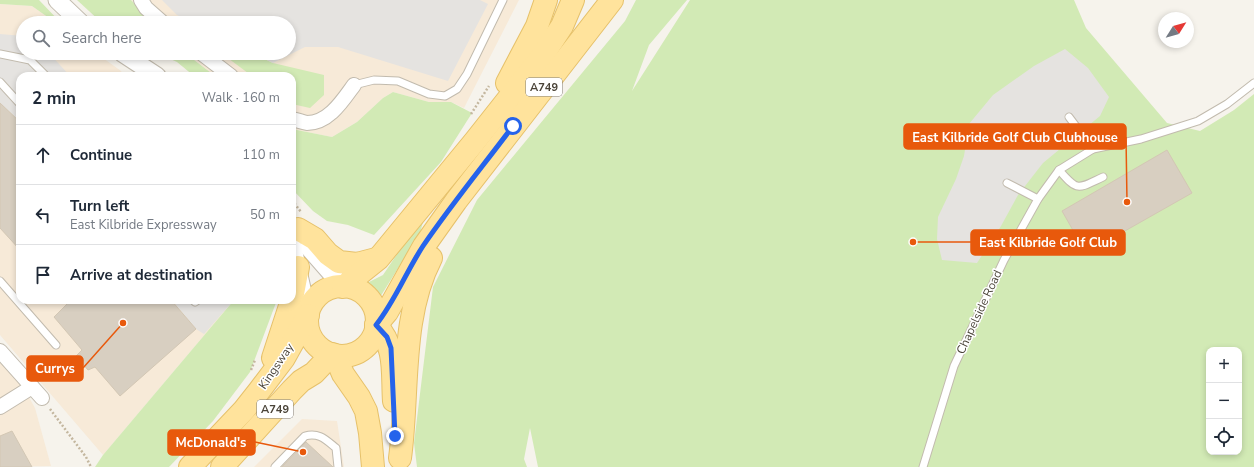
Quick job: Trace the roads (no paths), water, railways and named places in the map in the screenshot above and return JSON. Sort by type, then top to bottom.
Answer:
[{"type":"main road","points":[[496,114],[503,92],[524,53],[546,0]]},
{"type":"main road","name":"A749","points":[[333,355],[350,355],[361,350],[371,341],[376,325],[387,312],[424,246],[440,224],[447,193],[496,114],[543,55],[562,26],[573,0]]},
{"type":"main road","name":"A749","points":[[308,315],[318,296],[330,289],[343,287],[378,259],[447,193],[581,41],[612,0]]},
{"type":"main road","points":[[562,26],[581,41]]},
{"type":"main road","points":[[401,463],[405,424],[409,346],[414,302],[421,278],[436,248],[440,224]]},
{"type":"main road","points":[[297,228],[314,239],[328,254],[339,262],[357,264],[378,259]]},
{"type":"main road","points":[[296,278],[298,267]]},
{"type":"main road","points":[[343,287],[359,291],[368,299],[374,309],[376,325],[387,337],[391,348],[395,436],[401,463]]},
{"type":"main road","points":[[259,375],[277,341],[290,304]]},
{"type":"main road","points":[[308,315],[308,329],[310,336],[320,349],[333,355],[366,411],[370,432],[373,467]]},
{"type":"main road","name":"Kingsway","points":[[190,467],[244,410],[259,375],[284,358],[308,315]]},
{"type":"main road","name":"Kingsway","points":[[222,467],[292,390],[301,381],[314,373],[333,355]]},
{"type":"main road","points":[[227,467],[249,437]]},
{"type":"street","points":[[57,0],[74,16]]},
{"type":"street","points":[[141,0],[146,8],[155,16]]},
{"type":"street","points":[[133,60],[152,72]]},
{"type":"street","points":[[210,60],[226,72]]},
{"type":"street","points":[[296,120],[308,123],[323,118],[334,111],[354,85]]},
{"type":"street","points":[[297,228],[298,267],[308,315]]},
{"type":"street","points":[[297,228],[306,244],[343,287]]},
{"type":"street","points":[[0,351],[42,398]]},
{"type":"street","points":[[0,407],[32,387]]},
{"type":"lane","points":[[354,85],[374,80],[398,81],[429,94],[445,96],[457,89],[467,74],[503,0]]},
{"type":"lane","points":[[0,54],[16,57]]},
{"type":"lane","points":[[30,60],[42,72]]},
{"type":"lane","points":[[0,82],[16,100]]},
{"type":"lane","name":"Chapelside Road","points":[[923,467],[954,366],[1004,260],[1038,199],[1059,170],[1094,149],[1141,139],[1198,121],[1227,104],[1254,83]]},
{"type":"lane","points":[[1069,117],[1094,149]]},
{"type":"lane","points":[[1059,170],[1073,186],[1081,187],[1103,177]]},
{"type":"lane","points":[[1008,183],[1038,199]]},
{"type":"lane","points":[[0,281],[16,299]]},
{"type":"lane","points":[[20,304],[56,345]]},
{"type":"lane","points":[[275,467],[305,436],[312,434],[323,437],[336,448],[338,467]]},
{"type":"place","name":"East Kilbride Golf Club Clubhouse","points":[[1127,202]]},
{"type":"place","name":"East Kilbride Golf Club","points":[[913,242]]},
{"type":"place","name":"Currys","points":[[123,323]]},
{"type":"place","name":"McDonald's","points":[[303,452]]}]
